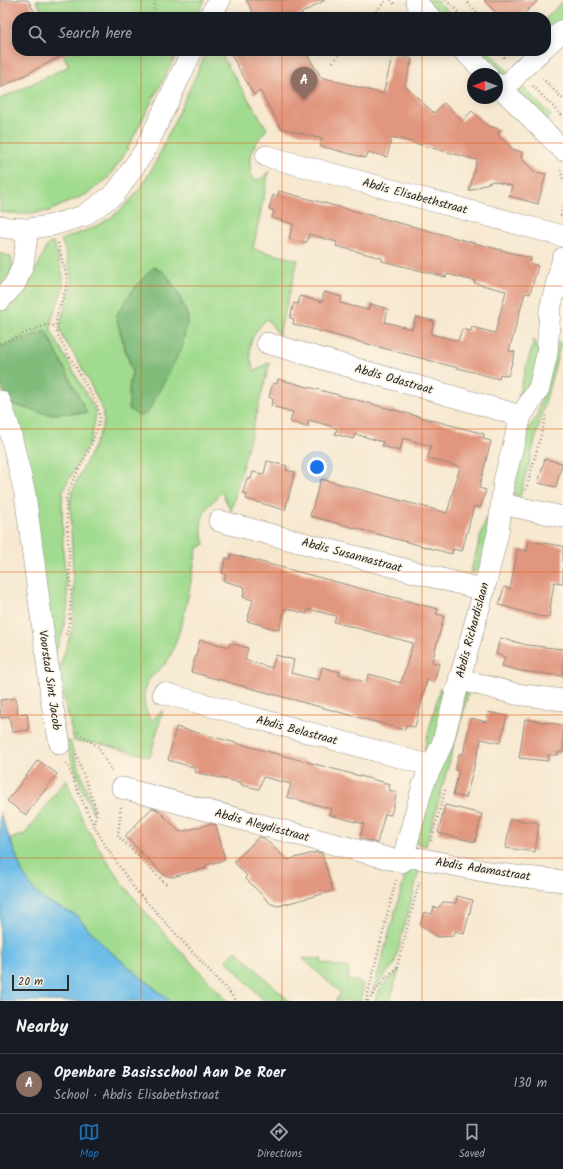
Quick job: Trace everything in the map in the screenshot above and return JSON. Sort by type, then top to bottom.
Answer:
[{"type":"street","points":[[212,12],[220,0]]},
{"type":"street","points":[[416,0],[418,5],[425,12]]},
{"type":"street","points":[[551,41],[563,30]]},
{"type":"street","points":[[0,226],[28,229],[53,225],[83,216],[115,194],[144,152],[190,56]]},
{"type":"street","points":[[469,56],[481,68]]},
{"type":"street","points":[[503,85],[536,56]]},
{"type":"street","points":[[503,90],[563,150]]},
{"type":"street","name":"Abdis Elisabethstraat","points":[[266,156],[563,236]]},
{"type":"street","points":[[0,300],[16,284],[23,265],[28,229]]},
{"type":"street","name":"Abdis Richardislaan","points":[[403,859],[423,785],[442,744],[484,590],[498,533],[504,481],[521,416],[539,388],[547,354],[556,328],[550,309],[563,258]]},
{"type":"street","name":"Abdis Odastraat","points":[[267,343],[521,416]]},
{"type":"street","name":"Voorstad Sint Jacob","points":[[0,401],[25,494],[48,668],[50,699],[60,744]]},
{"type":"street","points":[[502,504],[563,517]]},
{"type":"street","name":"Abdis Susannastraat","points":[[219,521],[484,590]]},
{"type":"street","points":[[459,679],[516,694],[563,700]]},
{"type":"street","name":"Abdis Belastraat","points":[[163,693],[432,766]]},
{"type":"street","name":"Abdis Aleydisstraat","points":[[122,788],[403,859]]},
{"type":"street","name":"Abdis Adamastraat","points":[[403,859],[498,874],[563,881]]},
{"type":"path","points":[[154,12],[155,0]]},
{"type":"path","points":[[375,12],[386,0]]},
{"type":"path","points":[[446,0],[459,12]]},
{"type":"path","points":[[465,0],[476,12]]},
{"type":"path","points":[[333,62],[338,56]]},
{"type":"path","points":[[48,668],[58,657],[69,624],[71,596],[66,499],[71,484],[88,452],[97,430],[100,417],[97,405],[58,334],[56,326],[56,317],[65,292],[67,279],[53,225]]},
{"type":"path","points":[[0,343],[46,325],[56,326]]},
{"type":"path","points":[[75,728],[80,734],[98,747],[122,788],[118,836],[166,884]]},
{"type":"path","name":"Voorstad Sint Jacob","points":[[60,744],[77,789],[94,824],[105,845],[134,888],[237,1001]]},
{"type":"path","points":[[366,1001],[403,859]]},
{"type":"green space","points":[[36,0],[205,0],[199,12],[42,12]]},
{"type":"green space","points":[[426,0],[437,0],[449,12],[438,12]]},
{"type":"green space","points":[[563,1],[563,18],[551,30],[551,13]]},
{"type":"green space","points":[[64,56],[175,56],[123,157],[107,179],[87,194],[49,211],[22,214],[0,212],[0,99],[69,66]]},
{"type":"green space","points":[[205,56],[223,56],[267,129],[253,147],[250,159],[251,173],[254,181],[262,178],[269,171],[253,249],[298,260],[279,335],[267,319],[253,337],[251,343],[250,356],[255,371],[270,362],[231,511],[222,492],[210,504],[203,515],[201,527],[205,544],[197,549],[187,603],[176,642],[166,663],[151,677],[146,685],[144,703],[151,721],[163,710],[150,757],[101,744],[74,741],[62,689],[57,687],[60,666],[73,627],[74,602],[70,500],[76,482],[98,438],[104,422],[102,408],[80,364],[64,339],[60,328],[62,316],[70,292],[71,275],[61,240],[91,228],[112,217],[118,212],[136,193],[151,171]],"holes":[[[154,267],[166,274],[177,291],[188,317],[129,388],[132,371],[116,316],[133,290]]]},
{"type":"green space","points":[[481,56],[493,56],[509,72],[503,78],[503,68],[493,68]]},
{"type":"green space","points":[[521,85],[551,115],[546,121],[518,92]]},
{"type":"green space","points":[[50,243],[54,243],[63,276],[63,288],[51,321],[51,331],[94,408],[96,416],[91,439],[63,490],[63,551],[68,605],[63,632],[55,654],[7,403],[47,414],[87,413],[46,331],[0,347],[0,310],[17,298],[25,284],[31,267],[35,269],[37,268],[46,247]]},
{"type":"green space","points":[[0,253],[11,257],[13,266],[0,291]]},
{"type":"green space","points":[[154,267],[166,274],[177,291],[188,317],[182,348],[147,414],[139,416],[129,409],[129,388],[132,371],[116,317],[133,290]]},
{"type":"green space","points":[[46,331],[87,413],[47,414],[7,403],[0,382],[0,347]]},
{"type":"green space","points":[[534,340],[542,355],[534,389],[518,396]]},
{"type":"green space","points":[[556,342],[561,343],[520,497],[515,496],[512,482],[523,436],[536,418]]},
{"type":"green space","points":[[486,517],[494,532],[486,564],[470,574]]},
{"type":"green space","points":[[440,688],[449,704],[439,741],[424,749]]},
{"type":"green space","points":[[461,692],[468,694],[426,846],[415,843]]},
{"type":"green space","points":[[70,741],[93,809],[93,813],[81,787],[66,742]]},
{"type":"green space","points":[[66,779],[82,818],[112,869],[148,915],[228,1001],[170,1001],[106,948],[76,915],[44,900],[33,889],[22,872],[10,839],[25,834]]},
{"type":"green space","points":[[408,866],[420,868],[394,965],[373,991]]},
{"type":"green space","points":[[236,950],[289,1001],[264,1001],[226,960]]},
{"type":"green space","points":[[302,958],[321,959],[322,963],[349,968],[348,980],[356,981],[362,984],[363,990],[360,1001],[335,1001],[341,993]]},
{"type":"green space","points":[[399,970],[390,1001],[375,1001],[381,988]]},
{"type":"water","points":[[0,812],[22,872],[33,889],[44,900],[76,915],[106,948],[170,1001],[0,1001]]},
{"type":"building","points":[[0,0],[28,0],[34,12],[12,12],[12,56],[61,56],[0,88]]},
{"type":"building","points":[[246,0],[325,0],[304,12],[253,12]]},
{"type":"building","points":[[484,0],[538,0],[526,12],[495,12]]},
{"type":"building","points":[[232,56],[308,56],[321,77],[383,94],[392,56],[401,56],[412,59],[405,86],[434,113],[444,103],[462,121],[472,111],[488,126],[499,129],[498,135],[512,149],[522,152],[521,158],[535,172],[546,174],[538,204],[509,196],[512,186],[493,181],[469,191],[477,160],[392,137],[387,157],[368,152],[366,158],[320,146],[322,139],[281,128],[260,91],[254,95]]},
{"type":"building","points":[[279,191],[531,258],[530,263],[538,266],[530,294],[525,293],[509,351],[515,352],[508,376],[500,374],[499,379],[293,324],[294,319],[290,318],[294,303],[298,304],[300,296],[322,302],[324,292],[342,297],[340,303],[368,310],[370,304],[388,309],[385,322],[412,329],[416,317],[434,321],[431,334],[458,341],[462,329],[471,331],[472,327],[495,333],[506,291],[447,274],[446,277],[382,261],[382,258],[336,246],[337,242],[309,234],[307,242],[289,239],[293,224],[272,218],[274,211],[269,209],[273,195],[278,196]]},
{"type":"building","points":[[278,379],[484,434],[483,439],[491,441],[479,488],[486,490],[480,508],[474,506],[462,551],[453,549],[452,554],[310,516],[321,479],[447,513],[460,467],[428,458],[431,446],[403,438],[400,451],[382,446],[383,442],[355,434],[353,439],[335,434],[337,428],[309,420],[307,427],[290,422],[293,412],[271,406],[273,399],[269,397],[273,383],[277,384]]},
{"type":"building","points":[[545,459],[562,463],[556,487],[538,483]]},
{"type":"building","points":[[267,461],[287,466],[286,470],[295,472],[285,510],[246,499],[247,494],[243,493],[247,478],[251,479],[253,472],[264,474]]},
{"type":"building","points":[[529,541],[563,546],[563,583],[554,582],[549,617],[538,616],[499,605],[504,587],[510,589],[518,549],[527,551]]},
{"type":"building","points":[[231,554],[438,609],[436,614],[444,616],[432,662],[439,664],[434,682],[427,680],[415,727],[406,725],[405,730],[191,672],[200,640],[229,647],[230,643],[248,648],[245,660],[272,668],[276,655],[294,660],[291,673],[319,680],[322,667],[340,672],[339,675],[366,682],[369,674],[401,683],[413,643],[334,622],[336,616],[308,609],[307,614],[285,608],[279,630],[247,621],[253,600],[243,597],[245,587],[224,581],[226,574],[222,573],[226,558],[230,559]]},
{"type":"building","points":[[500,638],[527,645],[563,649],[563,676],[520,671],[502,666],[505,657],[496,654]]},
{"type":"building","points":[[16,698],[18,714],[27,713],[29,730],[12,732],[9,716],[1,718],[0,700]]},
{"type":"building","points":[[488,712],[507,716],[500,743],[481,739],[466,798],[453,795],[459,771],[455,770],[459,754],[463,754],[471,718],[486,722]]},
{"type":"building","points":[[525,719],[563,725],[563,752],[558,752],[558,755],[548,755],[548,761],[519,758]]},
{"type":"building","points":[[176,727],[390,784],[389,790],[397,792],[391,815],[385,814],[377,843],[360,838],[364,824],[330,815],[332,809],[287,797],[291,784],[263,777],[259,789],[241,785],[242,783],[195,772],[196,768],[168,760]]},
{"type":"building","points":[[38,760],[57,774],[26,815],[7,801]]},
{"type":"building","points":[[445,805],[482,814],[475,842],[438,833]]},
{"type":"building","points":[[152,808],[158,810],[180,832],[210,824],[216,825],[225,860],[206,865],[207,868],[172,877],[164,875],[125,836]]},
{"type":"building","points":[[510,819],[539,823],[535,852],[506,848]]},
{"type":"building","points":[[259,837],[264,838],[287,860],[317,852],[322,853],[333,891],[278,906],[271,904],[245,878],[247,876],[234,862]]},
{"type":"building","points":[[457,896],[473,900],[464,934],[455,931],[453,936],[438,937],[420,925],[424,912],[432,914],[434,907],[438,908],[443,902],[456,903]]},
{"type":"place","name":"Openbare Basisschool Aan De Roer","points":[[304,100]]}]
